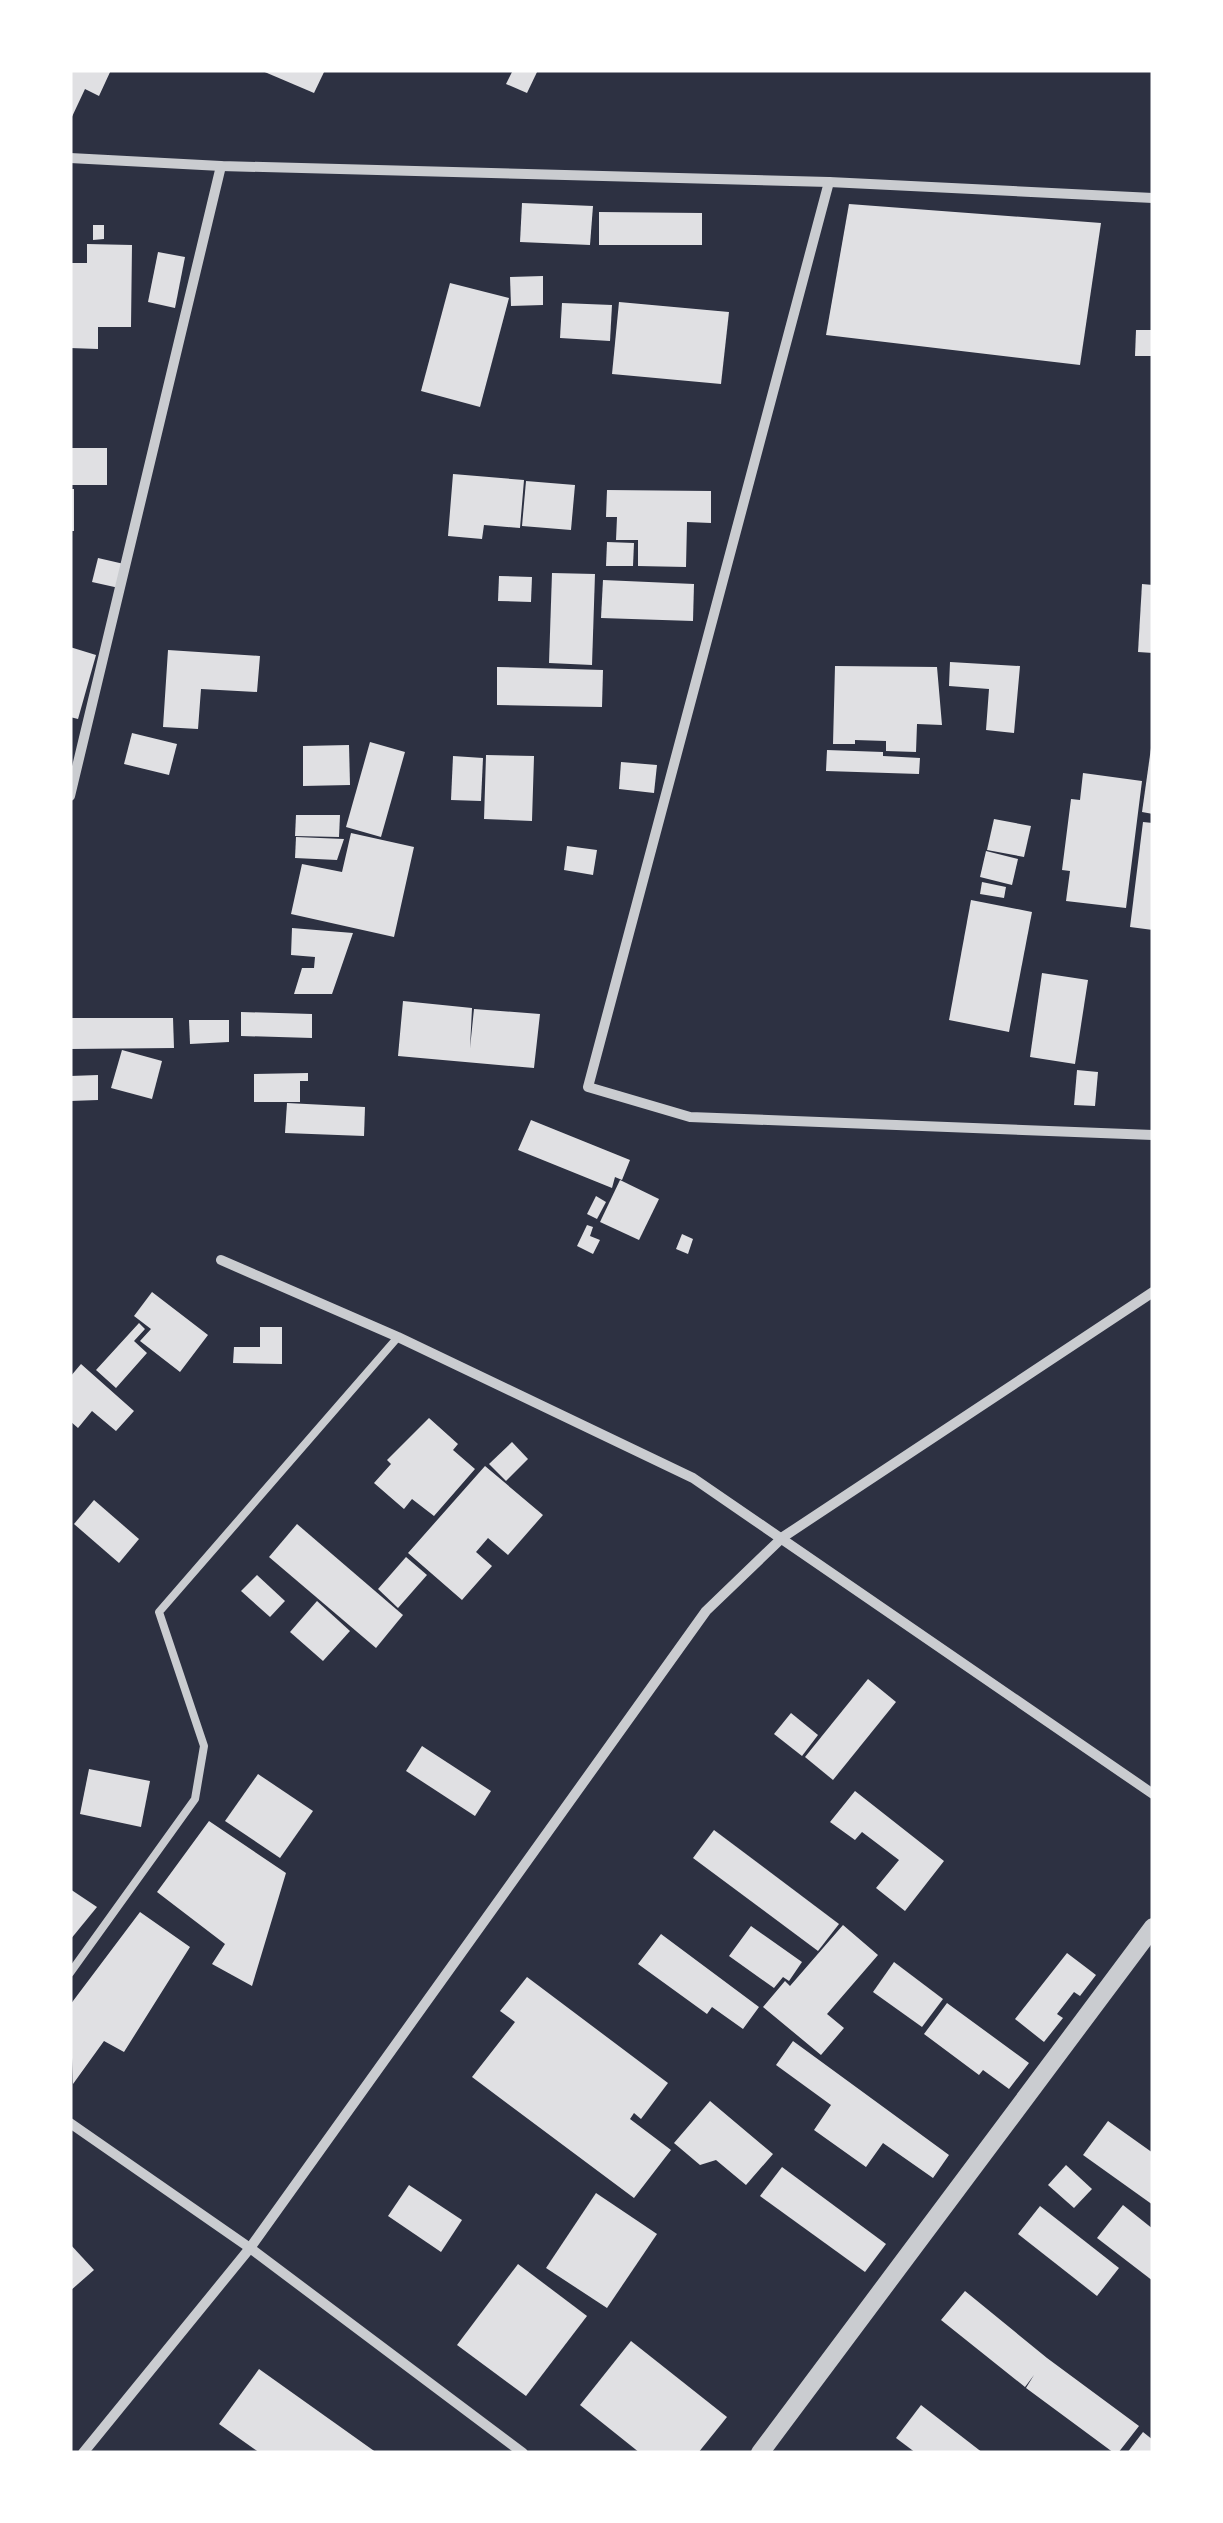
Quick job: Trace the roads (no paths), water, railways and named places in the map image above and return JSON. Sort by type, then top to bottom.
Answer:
[{"type":"street","points":[[70,158],[221,166],[829,182],[1153,198]]},
{"type":"street","points":[[70,796],[221,166]]},
{"type":"street","points":[[829,182],[588,1086],[690,1116],[1153,1136]]},
{"type":"street","points":[[221,1260],[398,1337],[693,1478],[1153,1794]]},
{"type":"street","points":[[84,2453],[250,2248],[706,1611],[783,1537],[1153,1292]]},
{"type":"street","points":[[760,2453],[1153,1926]]},
{"type":"street","points":[[70,2123],[250,2248],[523,2453]]},
{"type":"lane","points":[[70,1972],[195,1799],[204,1746],[159,1612],[398,1337]]}]
